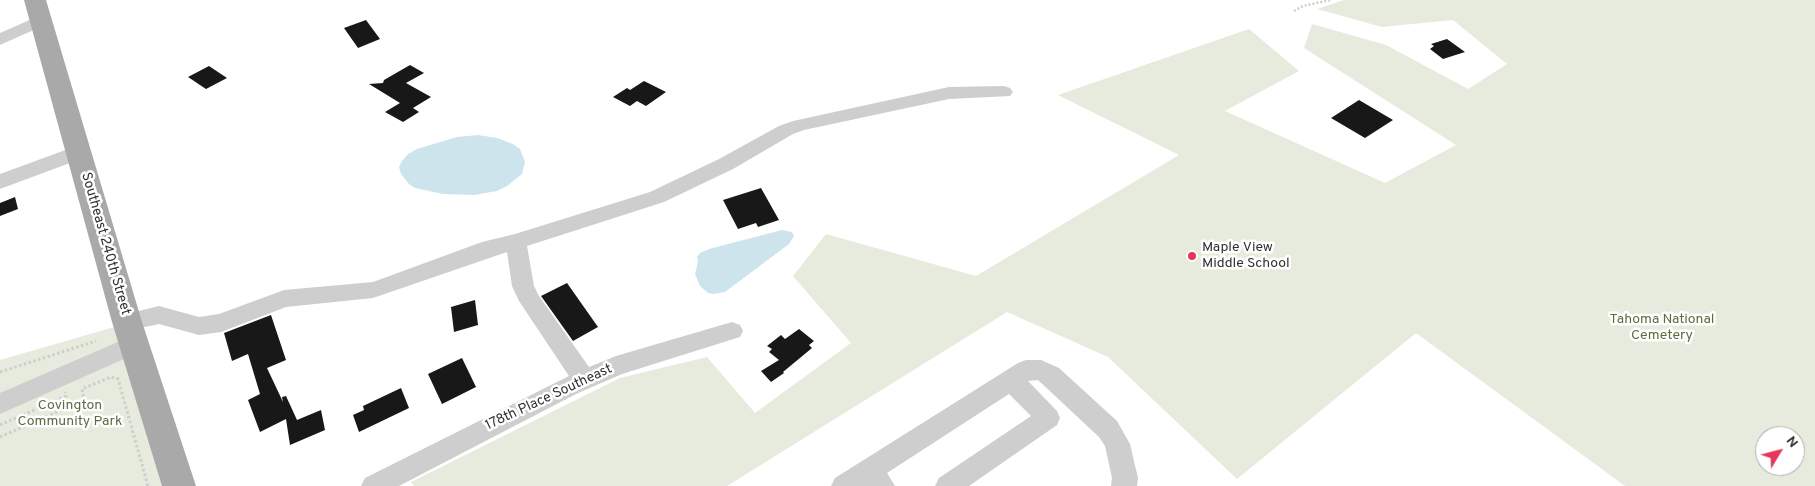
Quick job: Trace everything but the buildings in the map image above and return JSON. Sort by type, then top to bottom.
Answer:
[{"type":"main road","name":"Southeast 240th Street","points":[[38,10],[131,333],[179,486]]},
{"type":"street","points":[[0,40],[38,10]]},
{"type":"street","points":[[0,404],[131,333],[159,315],[199,326],[221,323],[284,299],[373,290],[490,248],[516,242],[657,197],[726,164],[786,130],[800,125],[878,110],[940,94],[1004,92]]},
{"type":"street","points":[[0,182],[79,152]]},
{"type":"street","points":[[516,242],[524,286],[530,301],[585,380]]},
{"type":"street","name":"178th Place Southeast","points":[[374,486],[479,431],[616,366],[732,330]]},
{"type":"street","points":[[844,486],[876,478],[1026,370],[1041,370],[1051,374],[1108,429],[1117,444],[1125,478],[1124,486]]},
{"type":"street","points":[[948,486],[1048,418],[1010,380]]},
{"type":"path","points":[[1294,11],[1303,6],[1330,0]]},
{"type":"path","points":[[0,372],[101,339]]},
{"type":"path","points":[[0,437],[84,400],[82,389],[110,377],[118,379],[148,486]]},
{"type":"green space","name":"Tahoma National Cemetery","points":[[1344,0],[1815,0],[1815,486],[1625,486],[1416,333],[1237,479],[1108,357],[1007,312],[727,486],[414,486],[411,482],[620,378],[707,357],[755,413],[851,343],[793,276],[826,234],[976,276],[1179,155],[1058,95],[1249,29],[1299,71],[1225,111],[1385,183],[1456,145],[1304,48],[1312,24],[1386,45],[1468,89],[1507,64],[1453,20],[1382,27],[1317,9]]},
{"type":"green space","name":"Covington Community Park","points":[[118,326],[165,486],[0,486],[0,360]]},
{"type":"water","points":[[478,135],[497,138],[520,149],[525,162],[522,174],[497,191],[474,195],[443,194],[415,188],[401,174],[399,167],[402,161],[408,154],[417,149],[457,137]]},
{"type":"water","points":[[782,230],[792,232],[794,236],[789,244],[725,292],[708,293],[700,286],[695,274],[697,257],[700,253]]},
{"type":"place","name":"Maple View Middle School","points":[[1192,256]]}]
